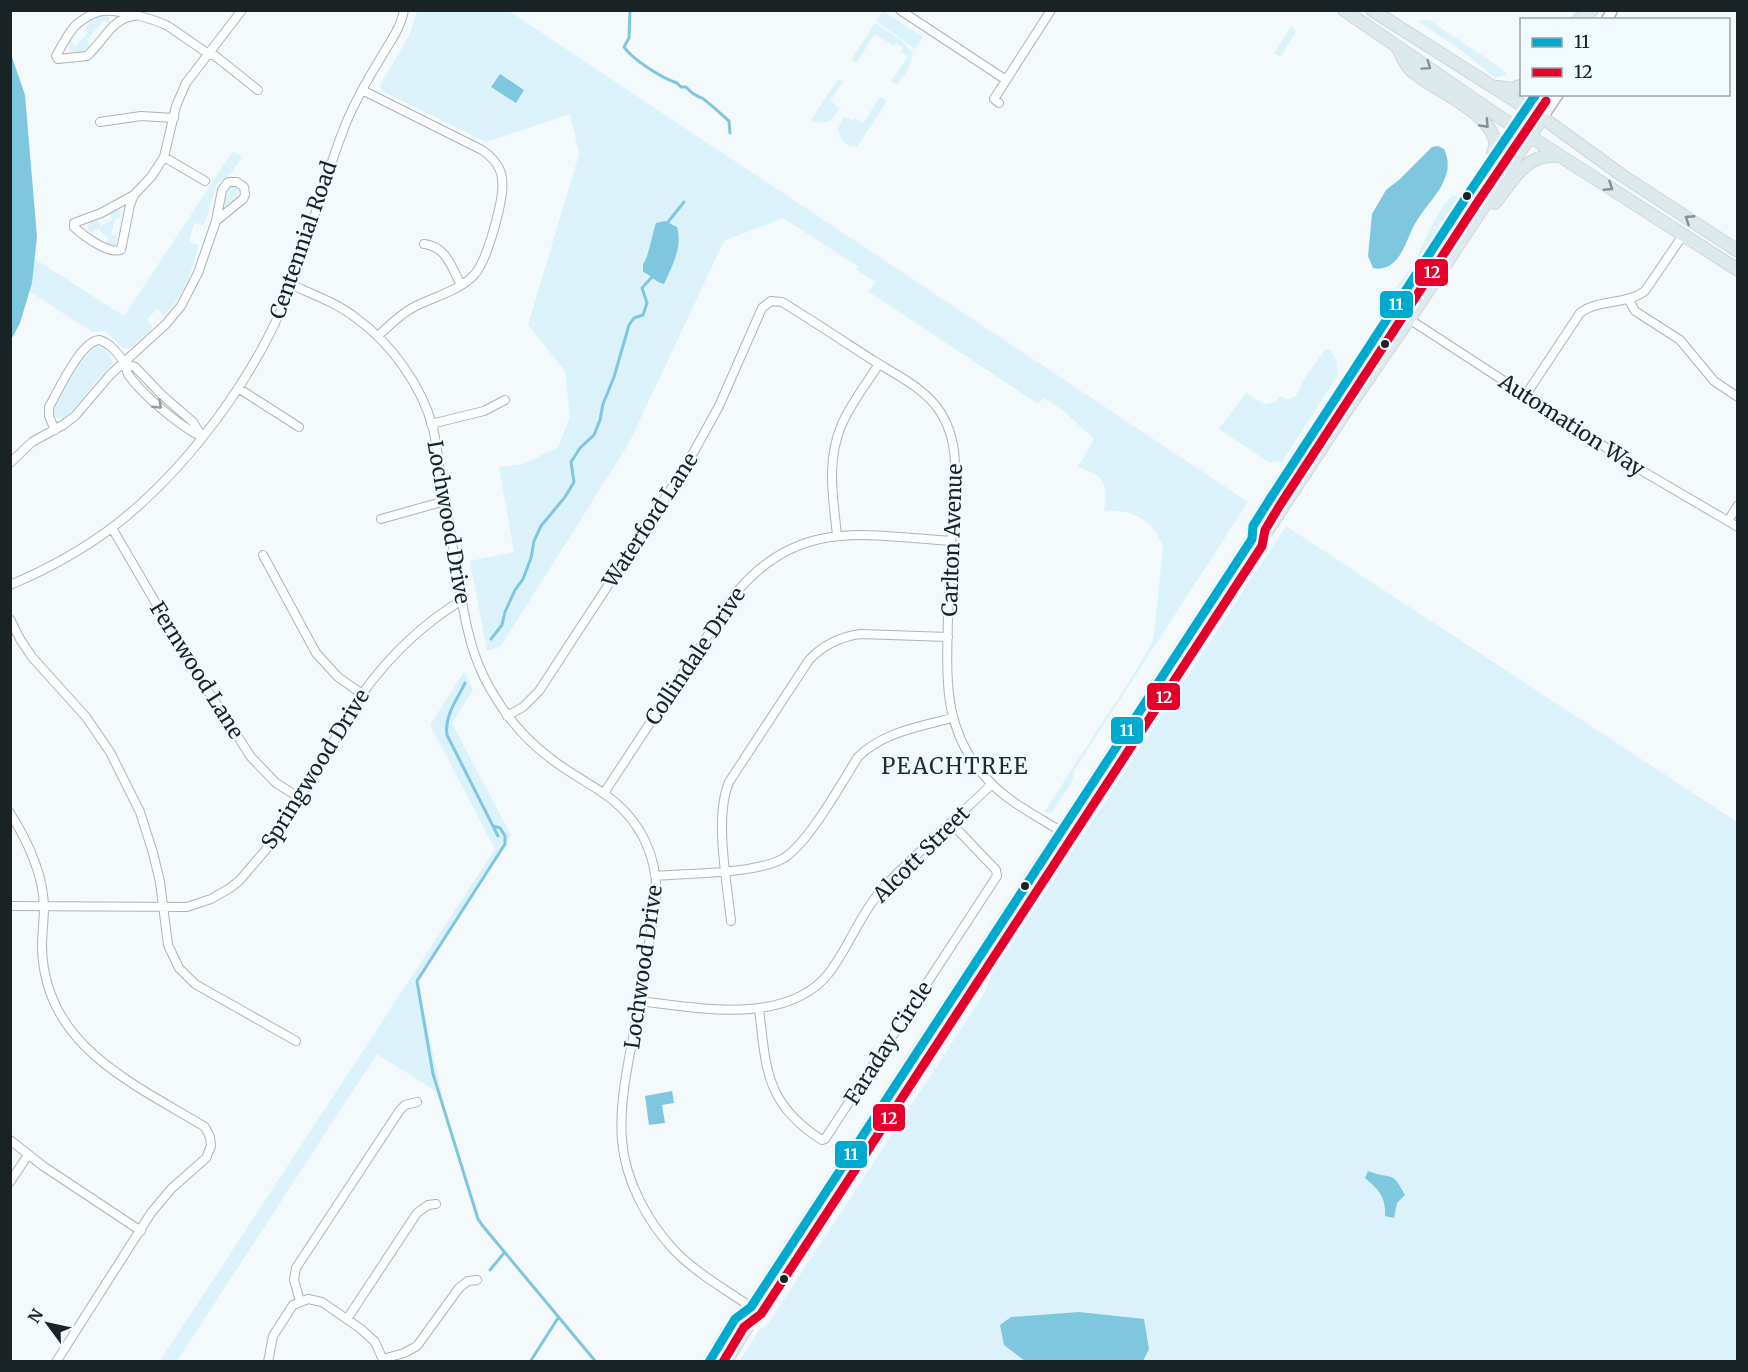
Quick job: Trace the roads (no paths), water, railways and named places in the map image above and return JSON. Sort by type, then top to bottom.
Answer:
[{"type":"main road","points":[[1344,10],[1530,137],[1737,270]]},
{"type":"main road","points":[[1372,10],[1527,108],[1623,176],[1737,251]]},
{"type":"main road","points":[[1396,45],[1411,71],[1474,113],[1489,127],[1496,144],[1490,162]]},
{"type":"main road","points":[[1492,86],[1513,89],[1520,86]]},
{"type":"main road","points":[[709,1362],[735,1320],[751,1306],[1062,832],[1252,539],[1253,526],[1535,96]]},
{"type":"main road","points":[[1252,539],[1265,534],[1557,96]]},
{"type":"main road","points":[[1453,253],[1531,161],[1547,155],[1560,156]]},
{"type":"main road","points":[[725,1362],[747,1327],[751,1306]]},
{"type":"street","points":[[134,195],[121,250],[116,252],[101,245],[75,227],[74,223],[101,213],[134,195],[151,177],[164,157],[182,89],[242,10]]},
{"type":"street","name":"Centennial Road","points":[[10,585],[74,553],[112,528],[148,497],[219,417],[267,338],[292,285],[333,156],[362,90],[400,26],[404,10]]},
{"type":"street","points":[[900,10],[1006,80]]},
{"type":"street","points":[[999,103],[994,99],[1051,10]]},
{"type":"street","points":[[134,16],[125,17],[117,22],[87,56],[58,59],[56,56],[79,23],[98,12],[116,11],[134,16],[168,26],[210,55],[214,55],[258,90]]},
{"type":"street","points":[[362,90],[482,150],[491,157],[502,177],[501,197],[485,260],[475,275],[461,285],[405,313],[378,336]]},
{"type":"street","points":[[100,122],[141,116],[174,118]]},
{"type":"street","points":[[164,157],[206,181]]},
{"type":"street","points":[[10,463],[32,442],[75,416],[110,375],[166,324],[181,306],[198,273],[216,221],[222,190],[228,182],[237,182],[244,187],[243,199],[216,221]]},
{"type":"street","points":[[1525,396],[1580,313],[1590,308],[1629,300],[1644,291],[1683,235]]},
{"type":"street","points":[[424,244],[437,247],[442,251],[461,285]]},
{"type":"street","name":"Lochwood Drive","points":[[292,285],[356,317],[378,336],[418,392],[431,424],[472,645],[483,674],[507,716],[546,755],[618,803],[635,823],[649,847],[656,876],[656,901],[623,1096],[622,1142],[631,1178],[650,1220],[674,1251],[703,1275],[751,1306]]},
{"type":"street","points":[[1629,300],[1635,311],[1680,340],[1713,380],[1737,397]]},
{"type":"street","name":"Carlton Avenue","points":[[766,304],[771,301],[782,302],[921,391],[940,412],[947,425],[956,456],[947,679],[952,718],[975,765],[992,784],[1004,795],[1062,832]]},
{"type":"street","name":"Waterford Lane","points":[[507,716],[523,707],[539,691],[686,466],[719,406],[762,308],[766,304]]},
{"type":"street","name":"Automation Way","points":[[1409,319],[1639,469],[1737,527]]},
{"type":"street","points":[[54,430],[49,416],[49,407],[80,355],[94,340],[104,341],[124,363],[135,367],[193,422],[202,437]]},
{"type":"street","points":[[837,535],[831,475],[836,439],[847,414],[879,364]]},
{"type":"street","points":[[238,388],[299,428]]},
{"type":"street","points":[[431,424],[484,411],[505,400]]},
{"type":"street","points":[[381,519],[445,501]]},
{"type":"street","points":[[1728,521],[1737,505]]},
{"type":"street","name":"Fernwood Lane","points":[[112,528],[199,676],[251,757],[276,783],[300,798]]},
{"type":"street","name":"Collindale Drive","points":[[604,793],[735,594],[759,568],[792,548],[809,541],[837,535],[951,541]]},
{"type":"street","points":[[263,555],[316,653],[338,678],[362,694]]},
{"type":"street","name":"Springwood Drive","points":[[10,906],[187,907],[219,895],[239,881],[269,846],[362,694],[390,658],[427,623],[462,600]]},
{"type":"street","points":[[10,619],[32,657],[86,717],[110,752],[140,812],[153,853],[164,907],[168,945],[173,958],[188,978],[296,1041]]},
{"type":"street","points":[[731,921],[721,815],[725,791],[816,653],[837,639],[860,634],[948,638]]},
{"type":"street","points":[[656,876],[760,867],[772,863],[792,852],[805,838],[858,757],[874,743],[952,718]]},
{"type":"street","name":"Alcott Street","points":[[639,1001],[710,1008],[759,1008],[783,1004],[799,996],[822,980],[839,958],[867,908],[879,893],[992,784]]},
{"type":"street","points":[[10,813],[31,853],[40,879],[44,906],[42,948],[46,976],[59,1012],[70,1030],[92,1055],[108,1068],[205,1127],[211,1146],[206,1158],[161,1200],[56,1362]]},
{"type":"street","name":"Faraday Circle","points":[[759,1008],[765,1063],[773,1089],[791,1116],[810,1132],[822,1140],[825,1139],[997,876],[996,870],[951,823]]},
{"type":"street","points":[[300,1301],[294,1280],[296,1268],[400,1110],[417,1102]]},
{"type":"street","points":[[10,1140],[28,1155],[141,1231]]},
{"type":"street","points":[[10,1182],[28,1155]]},
{"type":"street","points":[[347,1319],[417,1213],[428,1205],[436,1204]]},
{"type":"street","points":[[268,1362],[273,1336],[293,1305],[300,1301],[314,1299],[347,1319],[369,1336],[384,1360],[417,1346],[459,1288],[468,1281],[477,1280]]},
{"type":"water","points":[[11,54],[25,95],[37,237],[32,283],[20,323],[11,340]]},
{"type":"water","points":[[500,74],[524,90],[516,103],[491,87]]},
{"type":"water","points":[[1438,146],[1444,149],[1448,162],[1444,182],[1416,222],[1398,258],[1387,267],[1373,268],[1368,256],[1372,214],[1386,190],[1432,147]]},
{"type":"water","points":[[665,221],[677,227],[679,242],[676,256],[664,284],[643,272],[643,264],[656,223]]},
{"type":"water","points":[[672,1091],[674,1103],[662,1105],[665,1123],[649,1125],[645,1096]]},
{"type":"water","points":[[1368,1171],[1393,1178],[1405,1195],[1397,1203],[1394,1218],[1385,1216],[1381,1194],[1365,1178]]},
{"type":"water","points":[[1079,1312],[1144,1319],[1149,1349],[1143,1361],[1025,1361],[1004,1345],[1000,1325],[1011,1317]]},
{"type":"waterway","points":[[630,10],[629,38],[624,47],[648,68],[681,87],[686,87],[707,102],[729,121],[730,133]]},
{"type":"waterway","points":[[668,222],[684,202]]},
{"type":"waterway","points":[[491,639],[502,625],[515,590],[523,579],[531,558],[534,541],[541,526],[565,497],[574,482],[571,462],[580,448],[594,435],[629,325],[634,318],[643,315],[647,303],[642,288],[652,277]]},
{"type":"waterway","points":[[465,683],[449,715],[447,735],[498,836]]},
{"type":"waterway","points":[[493,826],[500,828],[505,836],[505,844],[417,981],[433,1074],[478,1219],[596,1362]]},
{"type":"waterway","points":[[490,1270],[504,1253]]},
{"type":"waterway","points":[[530,1362],[558,1318]]},
{"type":"district","name":"PEACHTREE","points":[[955,766]]}]
